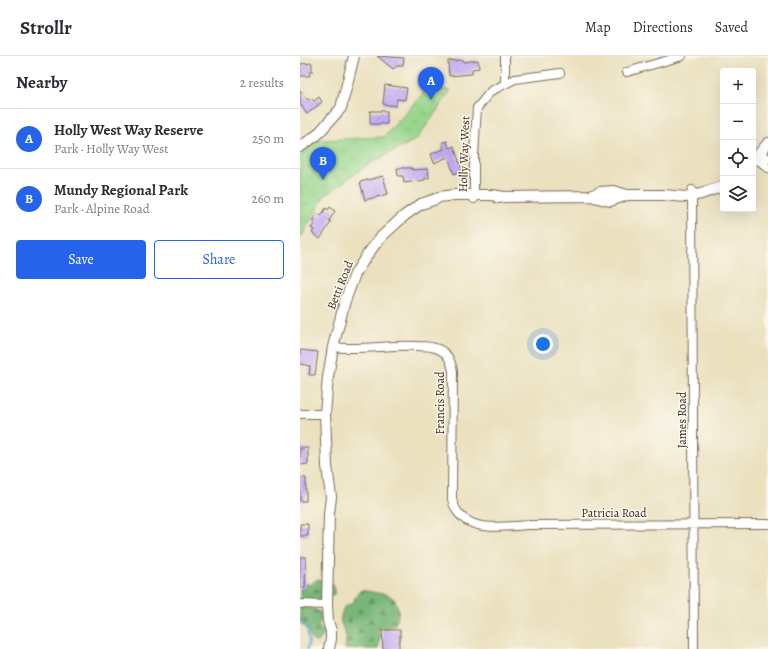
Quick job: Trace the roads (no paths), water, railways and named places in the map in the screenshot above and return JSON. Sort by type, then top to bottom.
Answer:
[{"type":"street","points":[[300,148],[317,134],[341,108],[354,56]]},
{"type":"street","points":[[505,56],[505,84]]},
{"type":"street","points":[[627,72],[682,56]]},
{"type":"street","name":"Holly Way West","points":[[474,197],[474,155],[477,108],[491,91],[515,79],[560,74]]},
{"type":"street","points":[[768,143],[760,158],[768,168]]},
{"type":"street","name":"Betti Road","points":[[692,193],[720,181]]},
{"type":"street","name":"Betti Road","points":[[328,649],[324,621],[328,608],[329,514],[324,478],[327,466],[324,414],[328,377],[333,347],[345,301],[355,274],[380,238],[404,216],[421,204],[436,199],[474,197],[492,200],[504,197],[590,196],[600,192],[614,191],[628,195],[701,194],[720,187]]},
{"type":"street","name":"James Road","points":[[692,193],[694,649]]},
{"type":"street","name":"Francis Road","points":[[333,347],[347,349],[398,345],[425,346],[438,348],[447,356],[450,361],[452,371],[452,498],[456,509],[463,517]]},
{"type":"street","points":[[300,414],[324,414]]},
{"type":"street","name":"Patricia Road","points":[[463,517],[471,523],[486,526],[768,524]]},
{"type":"street","points":[[300,604],[328,608]]},
{"type":"waterway","points":[[300,622],[307,628],[309,642],[307,649]]},
{"type":"place","name":"Holly West Way Reserve","points":[[431,100]]},
{"type":"place","name":"Mundy Regional Park","points":[[323,180]]}]
